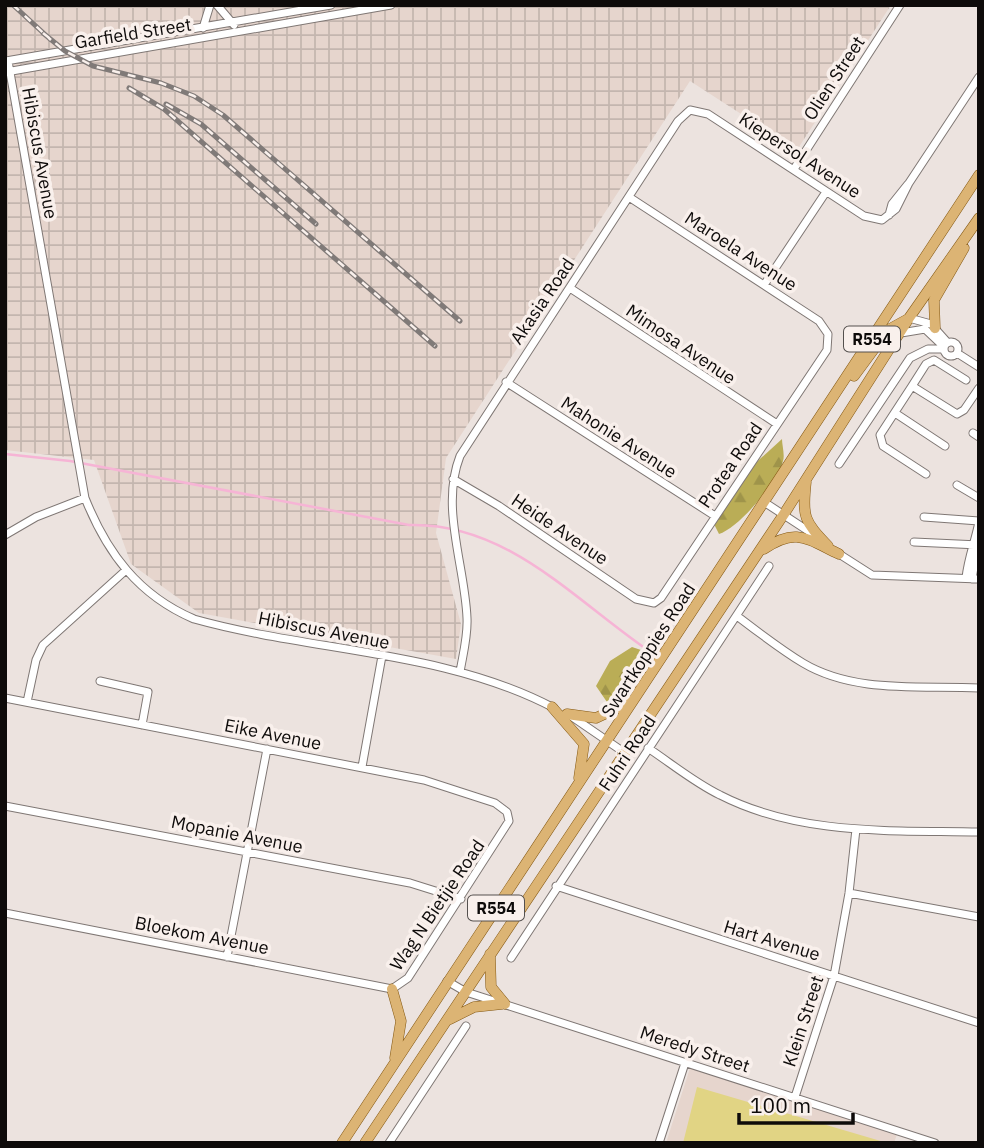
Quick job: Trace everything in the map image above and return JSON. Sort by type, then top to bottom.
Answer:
[{"type":"main road","name":"Swartkoppies Road","points":[[342,1143],[635,699],[663,651],[687,621],[979,175]]},
{"type":"main road","points":[[935,332],[934,300],[979,219]]},
{"type":"main road","name":"R554","points":[[365,1143],[759,552],[909,318],[979,219]]},
{"type":"main road","points":[[842,384],[867,360],[888,330],[909,318]]},
{"type":"main road","points":[[806,478],[806,523],[828,546]]},
{"type":"main road","points":[[759,552],[778,539],[794,535],[839,554]]},
{"type":"main road","points":[[567,714],[600,718],[635,699]]},
{"type":"main road","points":[[552,708],[584,744],[578,782]]},
{"type":"main road","points":[[490,954],[491,986],[504,1004]]},
{"type":"main road","points":[[392,989],[401,1030],[393,1068]]},
{"type":"main road","points":[[446,1022],[474,1007],[504,1004]]},
{"type":"street","points":[[203,28],[210,5]]},
{"type":"street","points":[[217,5],[233,23],[237,32]]},
{"type":"street","name":"Garfield Street","points":[[7,61],[331,5]]},
{"type":"street","name":"Garfield Street","points":[[8,71],[391,5]]},
{"type":"street","name":"Olien Street","points":[[793,169],[900,5]]},
{"type":"street","name":"Hibiscus Avenue","points":[[7,61],[85,498],[101,536],[125,571],[167,606],[194,619],[460,672],[530,695],[567,714],[625,753]]},
{"type":"street","name":"Kiepersol Avenue","points":[[694,109],[708,114],[826,192],[873,219],[882,220],[889,215],[891,204],[909,183],[979,77]]},
{"type":"street","name":"Akasia Road","points":[[460,672],[467,616],[456,536],[453,479],[456,467],[470,437],[678,121],[694,109]]},
{"type":"street","points":[[764,285],[826,192]]},
{"type":"street","name":"Maroela Avenue","points":[[629,197],[819,321],[829,337]]},
{"type":"street","name":"Mimosa Avenue","points":[[570,288],[776,424]]},
{"type":"street","points":[[909,318],[935,332],[950,357],[957,353]]},
{"type":"street","points":[[900,333],[925,329],[935,332]]},
{"type":"street","points":[[928,349],[935,332]]},
{"type":"street","name":"Protea Road","points":[[648,603],[661,598],[827,350],[829,337]]},
{"type":"street","points":[[839,464],[910,358],[928,349],[945,346],[957,345],[957,353]]},
{"type":"street","points":[[957,353],[979,367]]},
{"type":"street","points":[[926,474],[880,443],[880,435],[926,364],[934,360],[966,380]]},
{"type":"street","name":"Mahonie Avenue","points":[[506,382],[715,516]]},
{"type":"street","points":[[912,386],[957,414],[964,410],[979,388]]},
{"type":"street","points":[[895,413],[945,446]]},
{"type":"street","name":"Heide Avenue","points":[[453,479],[636,599],[648,603]]},
{"type":"street","points":[[957,485],[979,498]]},
{"type":"street","points":[[5,535],[36,517],[85,498]]},
{"type":"street","points":[[764,502],[872,575],[972,579],[969,554],[976,546],[979,521],[924,517]]},
{"type":"street","points":[[914,542],[976,546]]},
{"type":"street","name":"Fuhri Road","points":[[511,957],[769,566]]},
{"type":"street","points":[[27,702],[36,660],[43,645],[125,571]]},
{"type":"street","points":[[737,616],[803,663],[847,680],[871,684],[979,688]]},
{"type":"street","points":[[362,767],[382,656]]},
{"type":"street","points":[[100,681],[148,692],[142,725]]},
{"type":"street","name":"Eike Avenue","points":[[5,698],[424,780],[495,803],[509,816],[503,834]]},
{"type":"street","points":[[648,748],[708,788],[741,804],[798,823],[856,829],[979,832]]},
{"type":"street","points":[[227,957],[267,749]]},
{"type":"street","name":"Mopanie Avenue","points":[[5,806],[410,883],[461,899]]},
{"type":"street","name":"Klein Street","points":[[795,1097],[834,976],[849,893],[856,829]]},
{"type":"street","name":"Wag N Bietjie Road","points":[[392,989],[408,978],[503,834]]},
{"type":"street","name":"Hart Avenue","points":[[556,886],[979,1023]]},
{"type":"street","points":[[849,893],[979,917]]},
{"type":"street","name":"Bloekom Avenue","points":[[5,913],[392,989]]},
{"type":"street","name":"Meredy Street","points":[[447,981],[466,992],[935,1143]]},
{"type":"street","points":[[389,1143],[466,1026]]},
{"type":"street","points":[[659,1143],[685,1063]]},
{"type":"street","points":[[901,1143],[904,1133]]},
{"type":"shaded area","points":[[5,5],[891,5],[797,150],[690,81],[446,458],[436,533],[461,624],[456,659],[199,613],[131,564],[94,460],[5,450]]},
{"type":"shaded area","points":[[690,1068],[897,1134],[894,1143],[666,1143]]},
{"type":"shaded area","points":[[697,1087],[884,1142],[884,1143],[683,1143]]},
{"type":"green space","points":[[782,439],[784,459],[774,480],[747,514],[719,534],[713,522],[750,468]]},
{"type":"green space","points":[[632,647],[641,650],[645,657],[629,694],[609,705],[596,686],[610,661]]},
{"type":"waterway","points":[[5,454],[70,461],[409,525],[445,528],[478,537],[539,569],[652,653]]},
{"type":"railway","points":[[13,5],[51,40]]},
{"type":"railway","points":[[43,33],[65,51],[93,66],[161,83],[194,96],[223,115],[460,321]]},
{"type":"railway","points":[[129,88],[164,109],[435,346]]},
{"type":"railway","points":[[166,104],[201,124],[316,224]]}]
